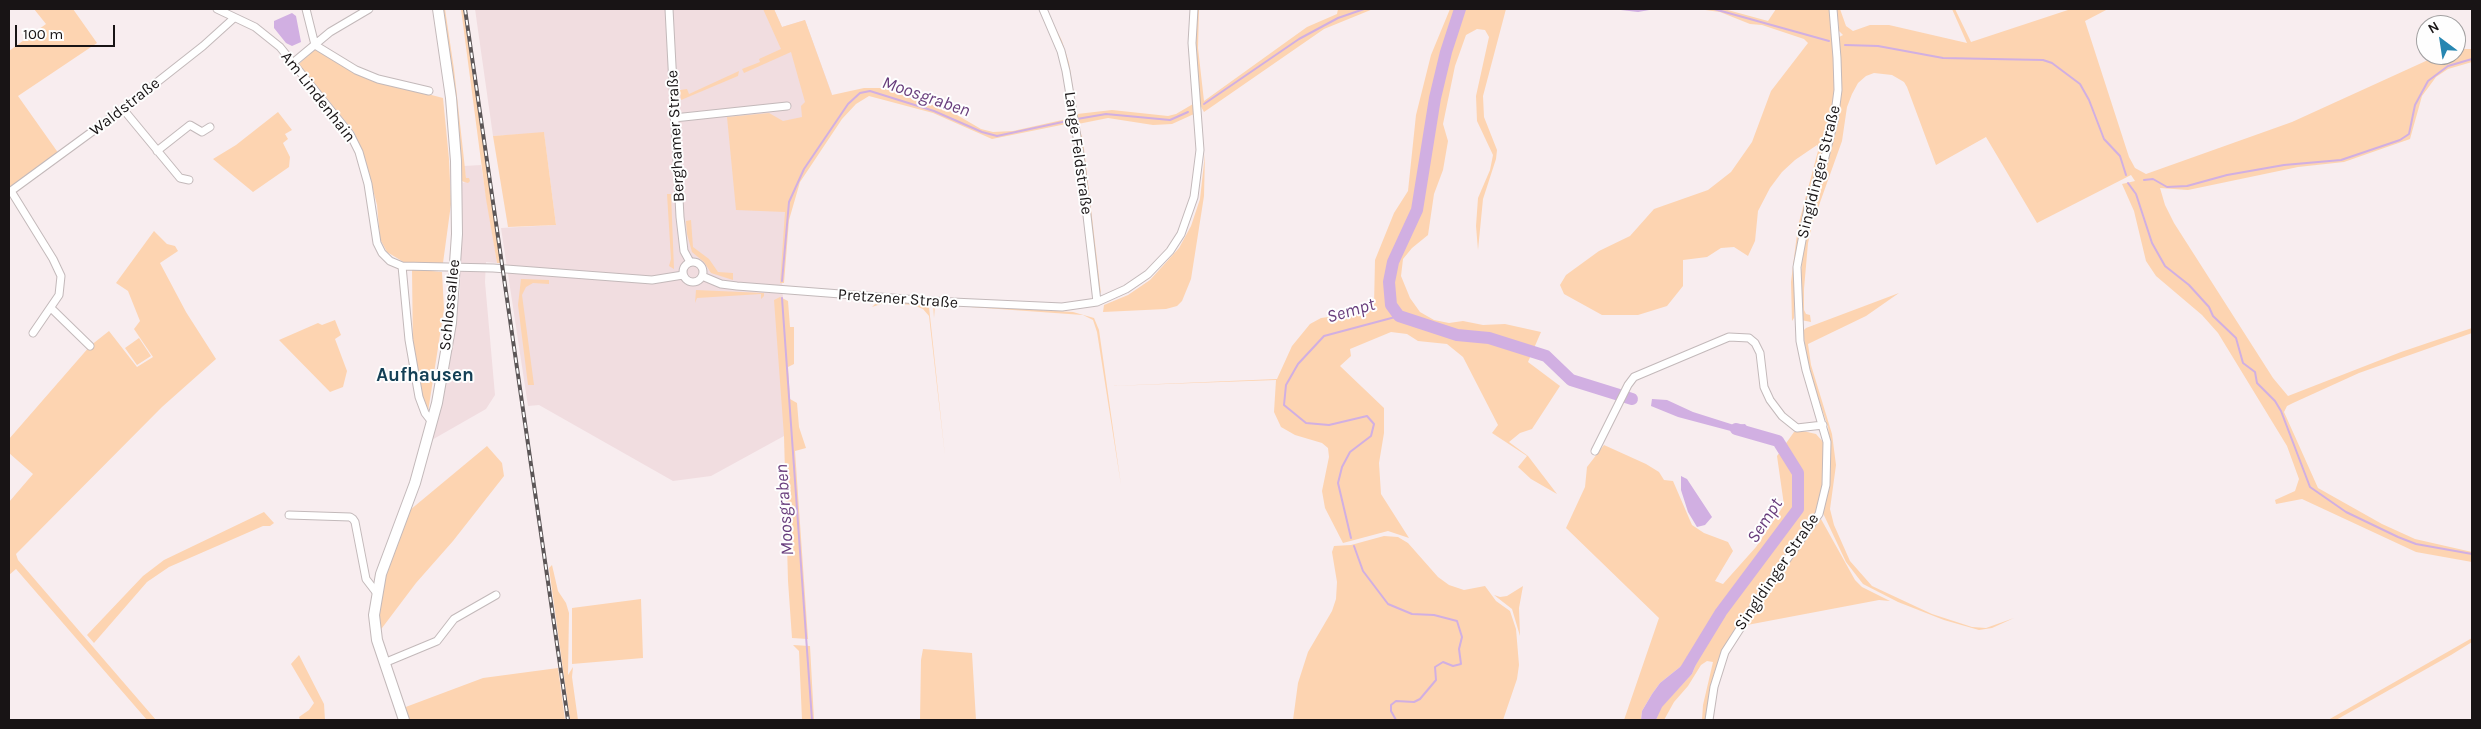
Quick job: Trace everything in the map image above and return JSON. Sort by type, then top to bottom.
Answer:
[{"type":"main road","name":"Schlossallee","points":[[404,720],[384,663],[375,628],[376,592],[387,555],[415,484],[440,387],[451,323],[455,266],[456,162],[451,98],[438,9]]},
{"type":"street","name":"Am Lindenhain","points":[[217,9],[256,27],[294,62],[350,134],[359,152],[368,184],[377,243],[382,253],[390,261],[402,266]]},
{"type":"street","points":[[306,9],[315,45],[356,70],[378,79],[429,91]]},
{"type":"street","points":[[294,62],[330,32],[369,9]]},
{"type":"street","name":"Berghamer Straße","points":[[669,9],[674,118],[684,251],[690,262]]},
{"type":"street","name":"Lange Feldstraße","points":[[1043,9],[1062,52],[1074,116],[1097,302]]},
{"type":"street","name":"Pretzener Straße","points":[[702,276],[721,284],[738,286],[923,301],[1062,307],[1097,302],[1126,289],[1148,274],[1170,251],[1191,211],[1197,185],[1200,150],[1192,43],[1194,9]]},
{"type":"street","name":"Singldinger Straße","points":[[1709,720],[1716,680],[1732,640],[1819,514],[1828,471],[1827,442],[1806,370],[1800,341],[1797,267],[1808,208],[1825,157],[1835,112],[1838,58],[1833,9]]},
{"type":"street","name":"Waldstraße","points":[[33,333],[52,309],[60,295],[62,283],[60,272],[10,192],[123,109],[203,46],[234,18]]},
{"type":"street","points":[[674,118],[787,106]]},
{"type":"street","points":[[123,109],[180,178],[189,180]]},
{"type":"street","points":[[157,151],[190,125],[202,132],[210,127]]},
{"type":"street","points":[[683,275],[684,268],[690,262]]},
{"type":"street","name":"Pretzener Straße","points":[[690,262],[700,265],[702,276]]},
{"type":"street","points":[[432,422],[425,414],[419,397],[409,340],[402,266],[455,266]]},
{"type":"street","name":"Pretzener Straße","points":[[455,266],[652,280],[683,275],[686,279],[693,282],[702,276]]},
{"type":"street","points":[[52,309],[90,346]]},
{"type":"street","points":[[1595,451],[1628,385],[1634,378],[1729,337],[1749,338],[1755,343],[1760,353],[1767,394],[1782,416],[1797,428],[1823,425]]},
{"type":"street","points":[[289,515],[350,517],[355,522],[366,579],[376,592]]},
{"type":"street","points":[[384,663],[437,641],[454,619],[496,595]]},
{"type":"shaded area","points":[[34,9],[73,9],[97,43],[18,96],[59,154],[9,190],[9,51],[46,24]]},
{"type":"shaded area","points":[[442,9],[445,9],[454,69],[466,178],[469,178],[470,181],[468,183],[461,181],[459,144]]},
{"type":"shaded area","points":[[461,9],[463,9],[501,263],[497,263],[486,199]]},
{"type":"shaded area","points":[[475,9],[774,9],[782,27],[805,20],[840,116],[804,169],[789,202],[782,281],[789,403],[784,436],[711,476],[673,481],[539,405],[528,406],[501,228],[556,225],[544,133],[493,136]]},
{"type":"shaded area","points":[[763,9],[774,9],[782,27],[805,20],[832,95],[864,88],[882,88],[950,111],[981,129],[993,132],[1013,131],[1071,118],[1071,123],[992,139],[933,113],[869,96],[856,104],[842,119],[800,182],[789,220],[784,283],[780,283],[785,212],[736,210],[727,117],[769,113],[783,121],[802,117],[801,106],[805,102],[791,52],[744,73],[742,69],[760,62],[759,59],[781,49]]},
{"type":"shaded area","points":[[1046,9],[1062,41],[1069,63],[1077,114],[1112,110],[1168,116],[1176,114],[1193,104],[1194,114],[1172,124],[1153,125],[1108,118],[1078,124],[1083,140],[1101,294],[1082,141],[1079,134],[1069,69]]},
{"type":"shaded area","points":[[1196,9],[1199,9],[1198,48],[1204,101],[1307,27],[1337,14],[1338,9],[1373,9],[1324,29],[1204,112],[1199,103],[1195,48]]},
{"type":"shaded area","points":[[1450,9],[1506,9],[1483,96],[1484,117],[1497,150],[1496,159],[1483,199],[1478,250],[1476,226],[1478,198],[1490,170],[1493,155],[1477,121],[1476,96],[1489,37],[1485,30],[1477,29],[1466,35],[1455,66],[1443,124],[1448,141],[1443,170],[1434,194],[1428,235],[1412,248],[1403,259],[1401,276],[1410,298],[1420,312],[1434,320],[1449,323],[1463,321],[1483,325],[1505,324],[1541,332],[1528,362],[1560,386],[1532,429],[1520,433],[1509,442],[1528,456],[1557,494],[1531,479],[1518,467],[1527,456],[1492,433],[1498,425],[1463,357],[1447,344],[1418,341],[1407,334],[1391,332],[1350,349],[1351,356],[1340,366],[1384,408],[1384,433],[1379,463],[1381,494],[1409,538],[1388,531],[1343,543],[1325,508],[1322,491],[1329,457],[1328,448],[1322,443],[1295,435],[1281,427],[1274,412],[1276,380],[1111,386],[1277,379],[1292,346],[1310,324],[1321,318],[1336,316],[1341,319],[1374,306],[1375,260],[1394,213],[1408,191],[1416,115],[1431,55]]},
{"type":"shaded area","points":[[1698,9],[1724,9],[1768,21],[1776,9],[1830,9],[1836,96],[1827,136],[1799,232],[1795,268],[1794,318],[1792,321],[1791,282],[1798,226],[1818,151],[1817,145],[1795,160],[1782,172],[1770,188],[1758,211],[1755,241],[1748,256],[1734,247],[1721,248],[1707,257],[1683,260],[1683,286],[1667,306],[1638,315],[1602,315],[1564,294],[1560,285],[1566,275],[1599,251],[1630,236],[1654,209],[1708,190],[1731,172],[1752,142],[1771,91],[1808,43],[1804,39],[1762,25],[1750,24],[1720,12]]},
{"type":"shaded area","points":[[1837,9],[1840,9],[1846,26],[1853,31],[1870,25],[1889,25],[1967,43],[1952,9],[1955,9],[1971,42],[2071,9],[2108,9],[2085,21],[2129,157],[2135,168],[2146,174],[2292,122],[2417,65],[2462,65],[2448,69],[2436,77],[2422,96],[2410,139],[2344,162],[2298,167],[2188,190],[2160,188],[2165,205],[2174,223],[2273,378],[2288,396],[2401,352],[2472,328],[2472,333],[2359,373],[2287,406],[2284,412],[2318,488],[2382,524],[2415,539],[2472,552],[2472,562],[2416,552],[2302,499],[2276,504],[2275,500],[2295,491],[2299,479],[2287,446],[2218,333],[2202,315],[2156,276],[2146,261],[2134,211],[2122,184],[2135,181],[2131,175],[2037,223],[1986,137],[1936,165],[1907,87],[1904,82],[1892,75],[1874,73],[1866,76],[1858,83],[1847,107],[1842,141],[1813,222],[1808,243],[1804,310],[1806,314],[1810,315],[1811,322],[1801,320],[1800,284],[1804,244],[1809,218],[1840,106],[1839,37],[1843,35],[1839,31]]},
{"type":"shaded area","points":[[292,13],[296,16],[301,42],[292,46],[286,43],[274,28],[274,21]]},
{"type":"shaded area","points":[[315,49],[366,78],[443,98],[451,204],[443,263],[405,263],[387,252],[380,239],[377,205],[365,159],[354,132],[299,64]]},
{"type":"shaded area","points":[[2466,49],[2472,49],[2472,62],[2466,64]]},
{"type":"shaded area","points":[[739,71],[738,76],[681,100],[680,90],[687,89],[689,94]]},
{"type":"shaded area","points":[[278,112],[292,130],[285,134],[288,139],[283,143],[290,157],[289,167],[253,192],[213,159],[236,145]]},
{"type":"shaded area","points":[[544,132],[556,225],[508,227],[493,136]]},
{"type":"shaded area","points":[[1205,154],[1204,196],[1191,279],[1182,301],[1177,306],[1166,309],[1103,312],[1104,305],[1128,295],[1150,280],[1179,248],[1191,226],[1200,199]]},
{"type":"shaded area","points":[[481,165],[497,263],[486,262],[485,282],[495,395],[486,409],[430,441],[452,341],[460,292],[461,181],[464,183],[466,178],[464,166]]},
{"type":"shaded area","points":[[667,194],[671,194],[674,269],[669,266],[671,259]]},
{"type":"shaded area","points":[[691,220],[693,247],[709,259],[718,272],[733,273],[733,280],[711,273],[704,262],[692,252],[686,221]]},
{"type":"shaded area","points":[[154,231],[167,244],[175,246],[178,251],[160,263],[186,312],[216,359],[162,407],[16,554],[18,560],[156,720],[147,720],[16,569],[9,575],[9,502],[33,474],[9,453],[9,439],[90,346],[109,331],[137,367],[153,357],[134,329],[140,321],[128,291],[116,283]]},
{"type":"shaded area","points":[[412,269],[442,272],[444,309],[428,412],[424,406],[413,353]]},
{"type":"shaded area","points":[[521,279],[549,280],[549,284],[533,283],[526,287],[522,295],[534,385],[528,385],[518,305]]},
{"type":"shaded area","points":[[696,290],[764,293],[764,296],[761,299],[761,294],[697,298],[695,303]]},
{"type":"shaded area","points":[[1899,293],[1866,316],[1808,344],[1811,365],[1832,434],[1836,465],[1830,509],[1834,525],[1850,561],[1872,586],[1932,614],[1972,627],[1986,628],[2014,618],[1992,628],[1979,630],[1944,620],[1898,602],[1863,584],[1846,562],[1822,511],[1830,481],[1831,450],[1828,427],[1808,367],[1803,331],[1806,328]]},
{"type":"shaded area","points":[[780,297],[788,301],[790,327],[794,327],[794,364],[788,367],[790,399],[797,403],[799,427],[806,448],[795,451],[808,639],[792,638],[788,581],[784,436],[774,300]]},
{"type":"shaded area","points":[[879,300],[927,304],[929,307],[945,456],[929,316],[923,309],[913,305],[884,303],[872,307]]},
{"type":"shaded area","points":[[933,304],[1073,312],[1094,318],[1099,330],[1121,485],[1097,332],[1093,320],[1083,315],[942,305],[935,306],[934,318]]},
{"type":"shaded area","points":[[335,320],[341,335],[335,339],[347,371],[343,387],[330,392],[279,340],[318,323],[322,325]]},
{"type":"shaded area","points":[[139,338],[151,356],[137,365],[125,348]]},
{"type":"shaded area","points":[[1652,399],[1667,400],[1693,412],[1734,425],[1745,424],[1755,436],[1751,438],[1678,417],[1651,406]]},
{"type":"shaded area","points":[[1803,431],[1816,434],[1824,443],[1825,478],[1817,512],[1727,642],[1714,673],[1705,720],[1702,720],[1703,705],[1713,662],[1707,661],[1701,665],[1688,686],[1674,702],[1664,720],[1656,720],[1661,707],[1692,674],[1698,659],[1687,657],[1685,663],[1660,683],[1642,711],[1641,720],[1624,720],[1659,618],[1566,528],[1585,487],[1587,467],[1604,445],[1646,464],[1659,472],[1664,480],[1673,481],[1692,525],[1704,533],[1728,542],[1733,551],[1715,581],[1723,584],[1756,547],[1784,505],[1777,456],[1794,432]]},
{"type":"shaded area","points":[[487,446],[502,463],[504,476],[453,541],[416,583],[379,632],[381,585],[410,510]]},
{"type":"shaded area","points":[[1681,476],[1687,479],[1712,517],[1705,525],[1697,527],[1688,512],[1681,490]]},
{"type":"shaded area","points":[[264,512],[274,523],[270,526],[263,526],[169,567],[147,582],[94,643],[87,635],[143,576],[164,560]]},
{"type":"shaded area","points":[[1821,519],[1855,580],[1862,587],[1890,601],[1879,600],[1747,625],[1750,621],[1748,619]]},
{"type":"shaded area","points":[[1384,536],[1398,537],[1408,543],[1438,577],[1449,585],[1464,590],[1485,586],[1496,601],[1510,611],[1516,629],[1519,665],[1517,679],[1503,720],[1293,720],[1298,683],[1308,652],[1332,611],[1336,599],[1337,582],[1332,552],[1334,546],[1351,545]]},
{"type":"shaded area","points":[[552,565],[558,591],[566,603],[569,613],[568,675],[573,667],[572,677],[578,720],[570,720],[549,568]]},
{"type":"shaded area","points":[[1523,586],[1519,608],[1520,636],[1512,609],[1494,595],[1500,597],[1507,596]]},
{"type":"shaded area","points":[[641,599],[643,658],[572,664],[572,608]]},
{"type":"shaded area","points":[[2472,638],[2472,642],[2451,655],[2336,720],[2328,720]]},
{"type":"shaded area","points":[[793,645],[810,646],[814,720],[802,720],[799,651]]},
{"type":"shaded area","points":[[923,649],[972,653],[976,720],[920,720],[921,660]]},
{"type":"shaded area","points":[[299,655],[324,704],[325,720],[300,720],[299,717],[309,710],[314,703],[291,664]]},
{"type":"shaded area","points":[[1687,656],[1698,659],[1692,674],[1662,707],[1656,720],[1641,720],[1642,711],[1652,694],[1660,683],[1685,663]]},
{"type":"shaded area","points":[[558,668],[565,720],[407,720],[403,708],[483,678]]},
{"type":"waterway","name":"Moosgraben","points":[[1204,104],[1299,39],[1338,18],[1364,9]]},
{"type":"waterway","name":"Sempt","points":[[1460,9],[1446,52],[1435,98],[1417,210],[1393,262],[1389,282],[1391,305],[1399,316],[1457,335],[1489,338],[1546,356],[1571,380],[1632,399]]},
{"type":"waterway","points":[[1621,9],[1638,11],[1649,9]]},
{"type":"waterway","points":[[1714,9],[1829,41]]},
{"type":"waterway","points":[[1845,45],[1878,46],[1943,58],[2043,60],[2052,63],[2080,84],[2089,100],[2104,139],[2120,156],[2126,175]]},
{"type":"waterway","points":[[2144,180],[2153,179],[2167,187],[2187,186],[2227,175],[2284,165],[2341,160],[2400,140],[2409,134],[2415,105],[2428,81],[2448,66],[2472,59]]},
{"type":"waterway","name":"Moosgraben","points":[[782,281],[789,202],[804,169],[848,104],[860,93],[870,91],[934,111],[982,132],[997,136],[1072,120]]},
{"type":"waterway","name":"Moosgraben","points":[[1077,119],[1106,114],[1170,120],[1188,112]]},
{"type":"waterway","points":[[2128,183],[2136,194],[2152,243],[2165,266],[2189,285],[2209,307],[2213,316],[2236,338],[2243,363],[2255,372],[2257,383],[2275,401],[2281,411],[2310,487],[2346,512],[2398,537],[2416,544],[2472,554]]},
{"type":"waterway","name":"Moosgraben","points":[[782,298],[812,720]]},
{"type":"waterway","name":"Sempt","points":[[1351,538],[1338,483],[1342,467],[1350,452],[1371,436],[1374,424],[1367,416],[1329,425],[1306,423],[1284,405],[1286,385],[1298,364],[1324,336],[1399,316]]},
{"type":"waterway","name":"Sempt","points":[[1685,671],[1721,612],[1798,509],[1798,473],[1778,441],[1736,429]]},
{"type":"waterway","name":"Sempt","points":[[1354,546],[1363,571],[1388,604],[1412,614],[1434,615],[1457,621],[1462,637],[1459,649],[1461,664],[1453,666],[1443,662],[1435,667],[1436,680],[1420,699],[1414,702],[1396,701],[1391,705],[1391,711],[1396,720]]},
{"type":"railway","points":[[465,9],[568,720]]},
{"type":"district","name":"Aufhausen","points":[[425,376]]}]
